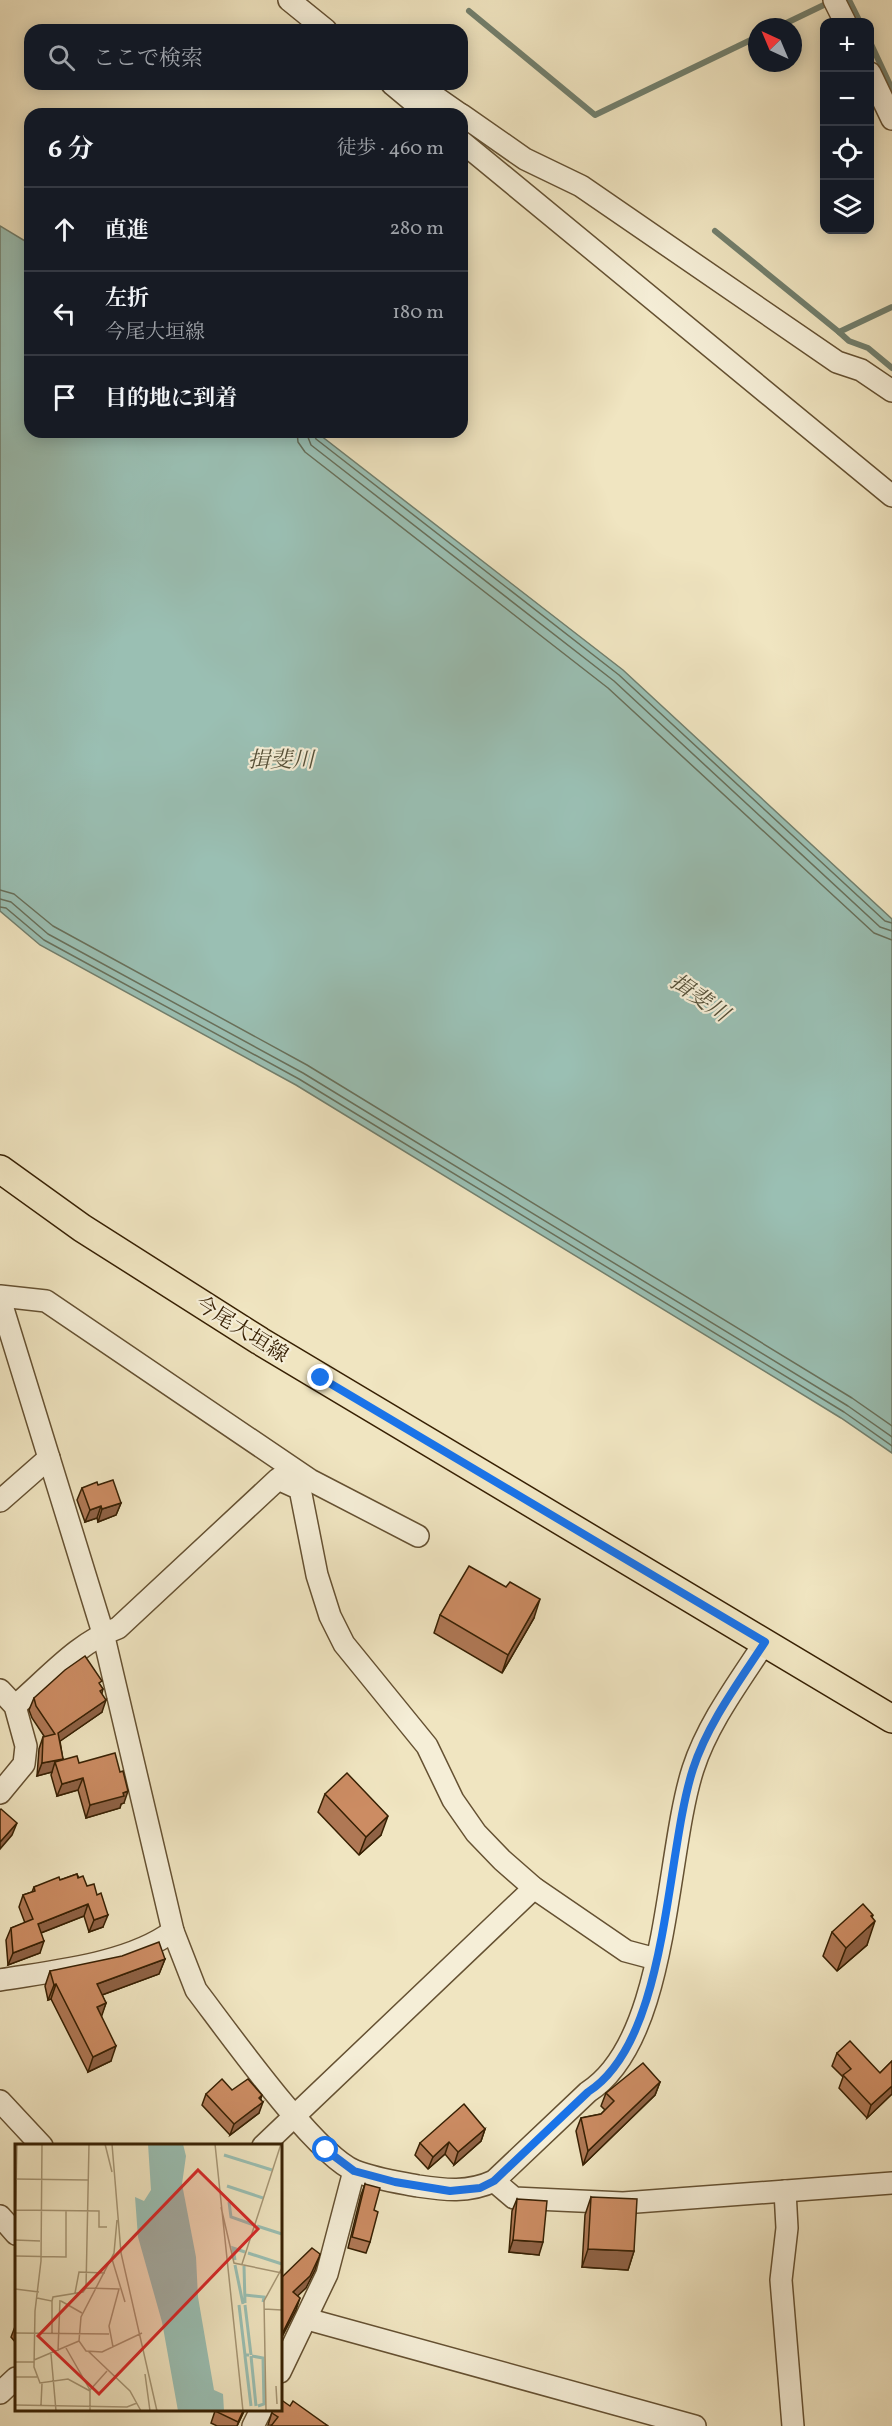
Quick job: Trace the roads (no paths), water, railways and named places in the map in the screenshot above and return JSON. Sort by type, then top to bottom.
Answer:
[{"type":"main road","name":"今尾大垣線","points":[[0,1169],[82,1228],[260,1341],[892,1719]]},
{"type":"street","points":[[289,0],[319,24]]},
{"type":"street","points":[[834,0],[843,18]]},
{"type":"street","points":[[874,81],[892,119]]},
{"type":"street","points":[[399,90],[421,108]]},
{"type":"street","points":[[426,90],[451,108]]},
{"type":"street","points":[[468,120],[525,159],[581,186],[837,362],[861,370],[892,391]]},
{"type":"street","points":[[468,147],[892,496]]},
{"type":"street","points":[[418,1536],[310,1480],[45,1301],[0,1298],[103,1633],[173,1931],[196,1990],[295,2115],[326,2150],[354,2171],[395,2182],[450,2191],[480,2188],[494,2181],[588,2092],[601,2083],[620,2059],[645,2007],[656,1959],[685,1796],[694,1767],[704,1743],[727,1702],[765,1642]]},
{"type":"street","points":[[0,1501],[49,1458]]},
{"type":"street","points":[[15,1706],[84,1646],[103,1633],[118,1628],[278,1479],[300,1489],[318,1575],[330,1616],[344,1644],[427,1746],[453,1800],[476,1833],[534,1888],[626,1951],[656,1959]]},
{"type":"street","points":[[0,1690],[15,1706],[26,1746],[24,1764],[0,1793]]},
{"type":"street","points":[[264,2144],[534,1888]]},
{"type":"street","points":[[0,1980],[91,1965],[160,1940],[173,1931]]},
{"type":"street","points":[[0,2101],[41,2144]]},
{"type":"street","points":[[282,2368],[327,2274],[354,2171]]},
{"type":"street","points":[[494,2181],[514,2198],[623,2203],[892,2183]]},
{"type":"street","points":[[785,2191],[787,2228],[781,2280],[793,2426]]},
{"type":"street","points":[[0,2216],[15,2233]]},
{"type":"street","points":[[307,2319],[695,2426]]},
{"type":"street","points":[[0,2393],[15,2379]]},
{"type":"street","points":[[253,2426],[260,2411]]},
{"type":"water","name":"揖斐川","points":[[0,226],[24,240],[24,438],[324,438],[623,670],[892,919],[892,1453],[841,1418],[296,1085],[40,945],[0,911]]},
{"type":"waterway","points":[[849,0],[858,18]]},
{"type":"waterway","points":[[797,18],[830,2]]},
{"type":"waterway","points":[[469,11],[595,115],[748,41]]},
{"type":"waterway","points":[[874,51],[892,89]]},
{"type":"waterway","points":[[715,231],[839,332]]},
{"type":"waterway","points":[[892,307],[839,332],[849,341],[868,348],[892,368]]}]
